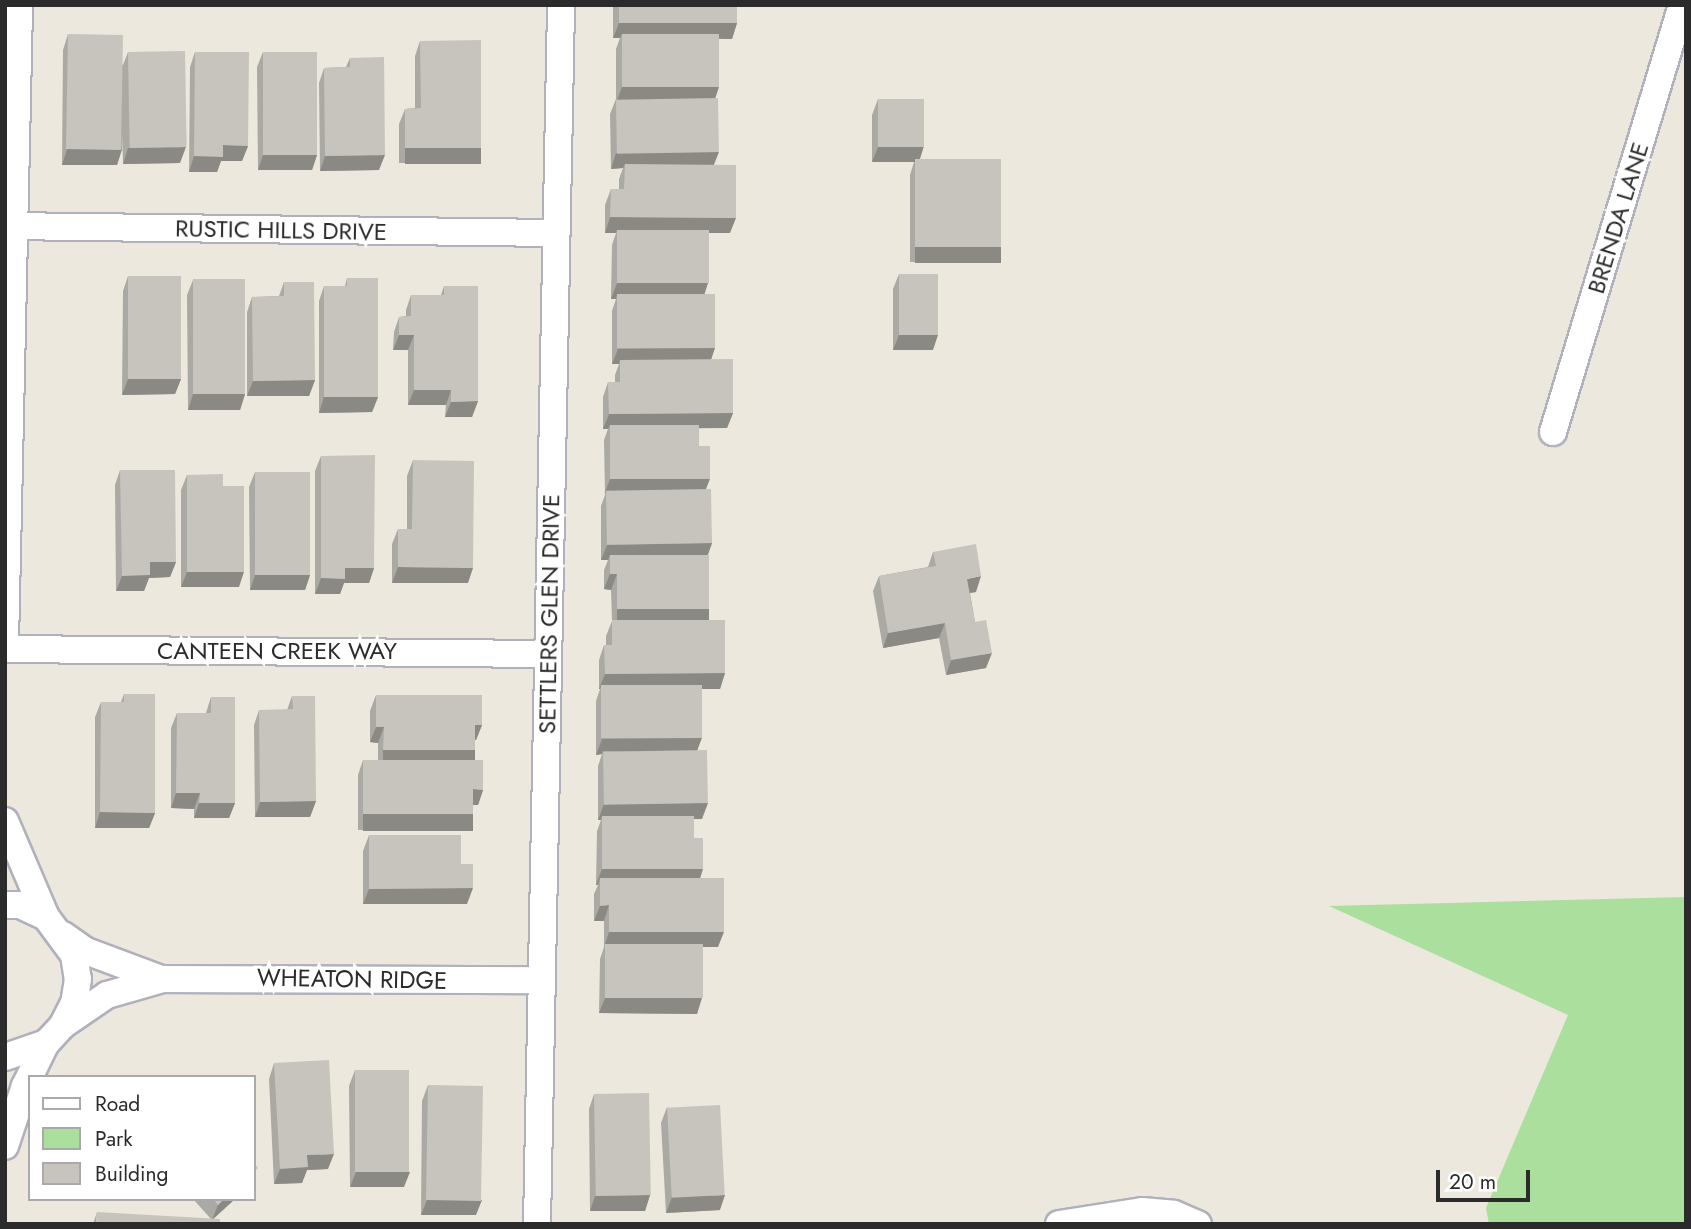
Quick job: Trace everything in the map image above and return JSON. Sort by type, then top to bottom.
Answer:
[{"type":"street","points":[[5,647],[10,227],[19,5]]},
{"type":"street","name":"SETTLERS GLEN DRIVE","points":[[537,1224],[561,5]]},
{"type":"street","name":"BRENDA LANE","points":[[1553,432],[1682,5]]},
{"type":"street","name":"RUSTIC HILLS DRIVE","points":[[10,227],[556,233]]},
{"type":"street","name":"CANTEEN CREEK WAY","points":[[5,647],[548,654]]},
{"type":"street","points":[[5,821],[54,925],[74,955],[78,979],[75,1003],[31,1075]]},
{"type":"street","name":"WHEATON RIDGE","points":[[5,905],[20,905],[54,925],[86,951],[163,979]]},
{"type":"street","name":"WHEATON RIDGE","points":[[55,1034],[107,995],[163,979],[542,980]]},
{"type":"street","points":[[5,1057],[55,1034]]},
{"type":"street","points":[[5,1146],[28,1081]]},
{"type":"street","points":[[1059,1224],[1142,1211],[1174,1214],[1198,1224]]},
{"type":"green space","points":[[1686,897],[1686,1224],[1489,1224],[1486,1208],[1568,1015],[1329,906]]},
{"type":"building","points":[[619,5],[737,5],[737,23],[619,23]]},
{"type":"building","points":[[68,34],[123,35],[121,150],[66,149]]},
{"type":"building","points":[[622,34],[719,34],[719,87],[622,87]]},
{"type":"building","points":[[481,40],[481,148],[405,148],[405,109],[421,108],[420,41]]},
{"type":"building","points":[[185,51],[187,147],[130,148],[128,52]]},
{"type":"building","points":[[195,52],[249,52],[248,146],[223,145],[223,157],[194,156]]},
{"type":"building","points":[[263,52],[317,52],[317,155],[263,155]]},
{"type":"building","points":[[384,57],[385,155],[325,156],[324,68],[350,67],[350,58]]},
{"type":"building","points":[[718,98],[719,152],[617,154],[616,100]]},
{"type":"building","points":[[878,99],[924,99],[924,147],[878,147]]},
{"type":"building","points":[[915,159],[1001,159],[1001,247],[915,247]]},
{"type":"building","points":[[625,164],[736,165],[736,218],[610,217],[611,189],[624,189]]},
{"type":"building","points":[[617,230],[709,230],[709,283],[617,283]]},
{"type":"building","points":[[899,274],[938,274],[938,335],[899,335]]},
{"type":"building","points":[[128,276],[181,276],[181,379],[128,379]]},
{"type":"building","points":[[347,278],[378,278],[378,397],[324,397],[324,286],[347,286]]},
{"type":"building","points":[[193,279],[245,279],[245,394],[193,394]]},
{"type":"building","points":[[284,282],[314,282],[315,380],[253,381],[252,297],[284,296]]},
{"type":"building","points":[[444,286],[478,286],[478,401],[451,402],[451,390],[414,390],[414,335],[399,335],[399,317],[411,316],[411,295],[444,295]]},
{"type":"building","points":[[617,294],[715,294],[715,348],[617,348]]},
{"type":"building","points":[[733,359],[733,413],[609,414],[608,382],[620,382],[620,360]]},
{"type":"building","points":[[610,425],[699,425],[699,446],[710,446],[710,479],[610,479]]},
{"type":"building","points":[[375,455],[374,568],[345,568],[345,579],[321,578],[321,456]]},
{"type":"building","points":[[413,460],[474,461],[473,568],[398,567],[398,529],[412,529]]},
{"type":"building","points":[[120,470],[175,470],[176,562],[150,562],[150,575],[122,576]]},
{"type":"building","points":[[255,472],[310,472],[310,575],[255,575]]},
{"type":"building","points":[[223,474],[223,486],[244,486],[244,572],[187,572],[187,475]]},
{"type":"building","points":[[711,489],[712,543],[607,545],[606,491]]},
{"type":"building","points":[[976,544],[981,576],[967,579],[975,622],[986,620],[992,653],[951,660],[945,623],[888,633],[879,576],[936,566],[933,552]]},
{"type":"building","points":[[610,555],[709,555],[709,609],[617,609],[617,574],[610,574]]},
{"type":"building","points":[[612,620],[725,620],[725,673],[605,674],[604,645],[612,645]]},
{"type":"building","points":[[601,685],[702,685],[702,738],[601,738]]},
{"type":"building","points":[[124,694],[155,694],[155,813],[100,812],[101,702],[124,702]]},
{"type":"building","points":[[376,695],[482,695],[482,725],[475,725],[475,750],[383,750],[384,727],[376,727]]},
{"type":"building","points":[[292,696],[315,696],[316,801],[260,802],[259,710],[293,709]]},
{"type":"building","points":[[211,697],[235,697],[235,803],[199,803],[200,793],[176,793],[177,713],[211,713]]},
{"type":"building","points":[[707,750],[708,803],[604,805],[603,752]]},
{"type":"building","points":[[363,760],[483,760],[483,790],[473,789],[473,814],[363,814]]},
{"type":"building","points":[[602,816],[694,816],[694,838],[703,838],[703,869],[602,869]]},
{"type":"building","points":[[369,835],[461,835],[461,864],[473,864],[473,888],[369,889]]},
{"type":"building","points":[[600,878],[724,878],[724,932],[609,932],[609,905],[600,906]]},
{"type":"building","points":[[605,944],[703,944],[703,998],[605,998]]},
{"type":"building","points":[[329,1060],[334,1154],[307,1155],[308,1167],[280,1169],[274,1063]]},
{"type":"building","points":[[355,1070],[409,1070],[409,1172],[355,1172]]},
{"type":"building","points":[[428,1085],[483,1086],[481,1201],[426,1200]]},
{"type":"building","points":[[649,1093],[651,1195],[596,1196],[594,1094]]},
{"type":"building","points":[[720,1105],[725,1195],[672,1198],[667,1108]]},
{"type":"building","points":[[97,1212],[220,1219],[220,1224],[96,1224]]}]
